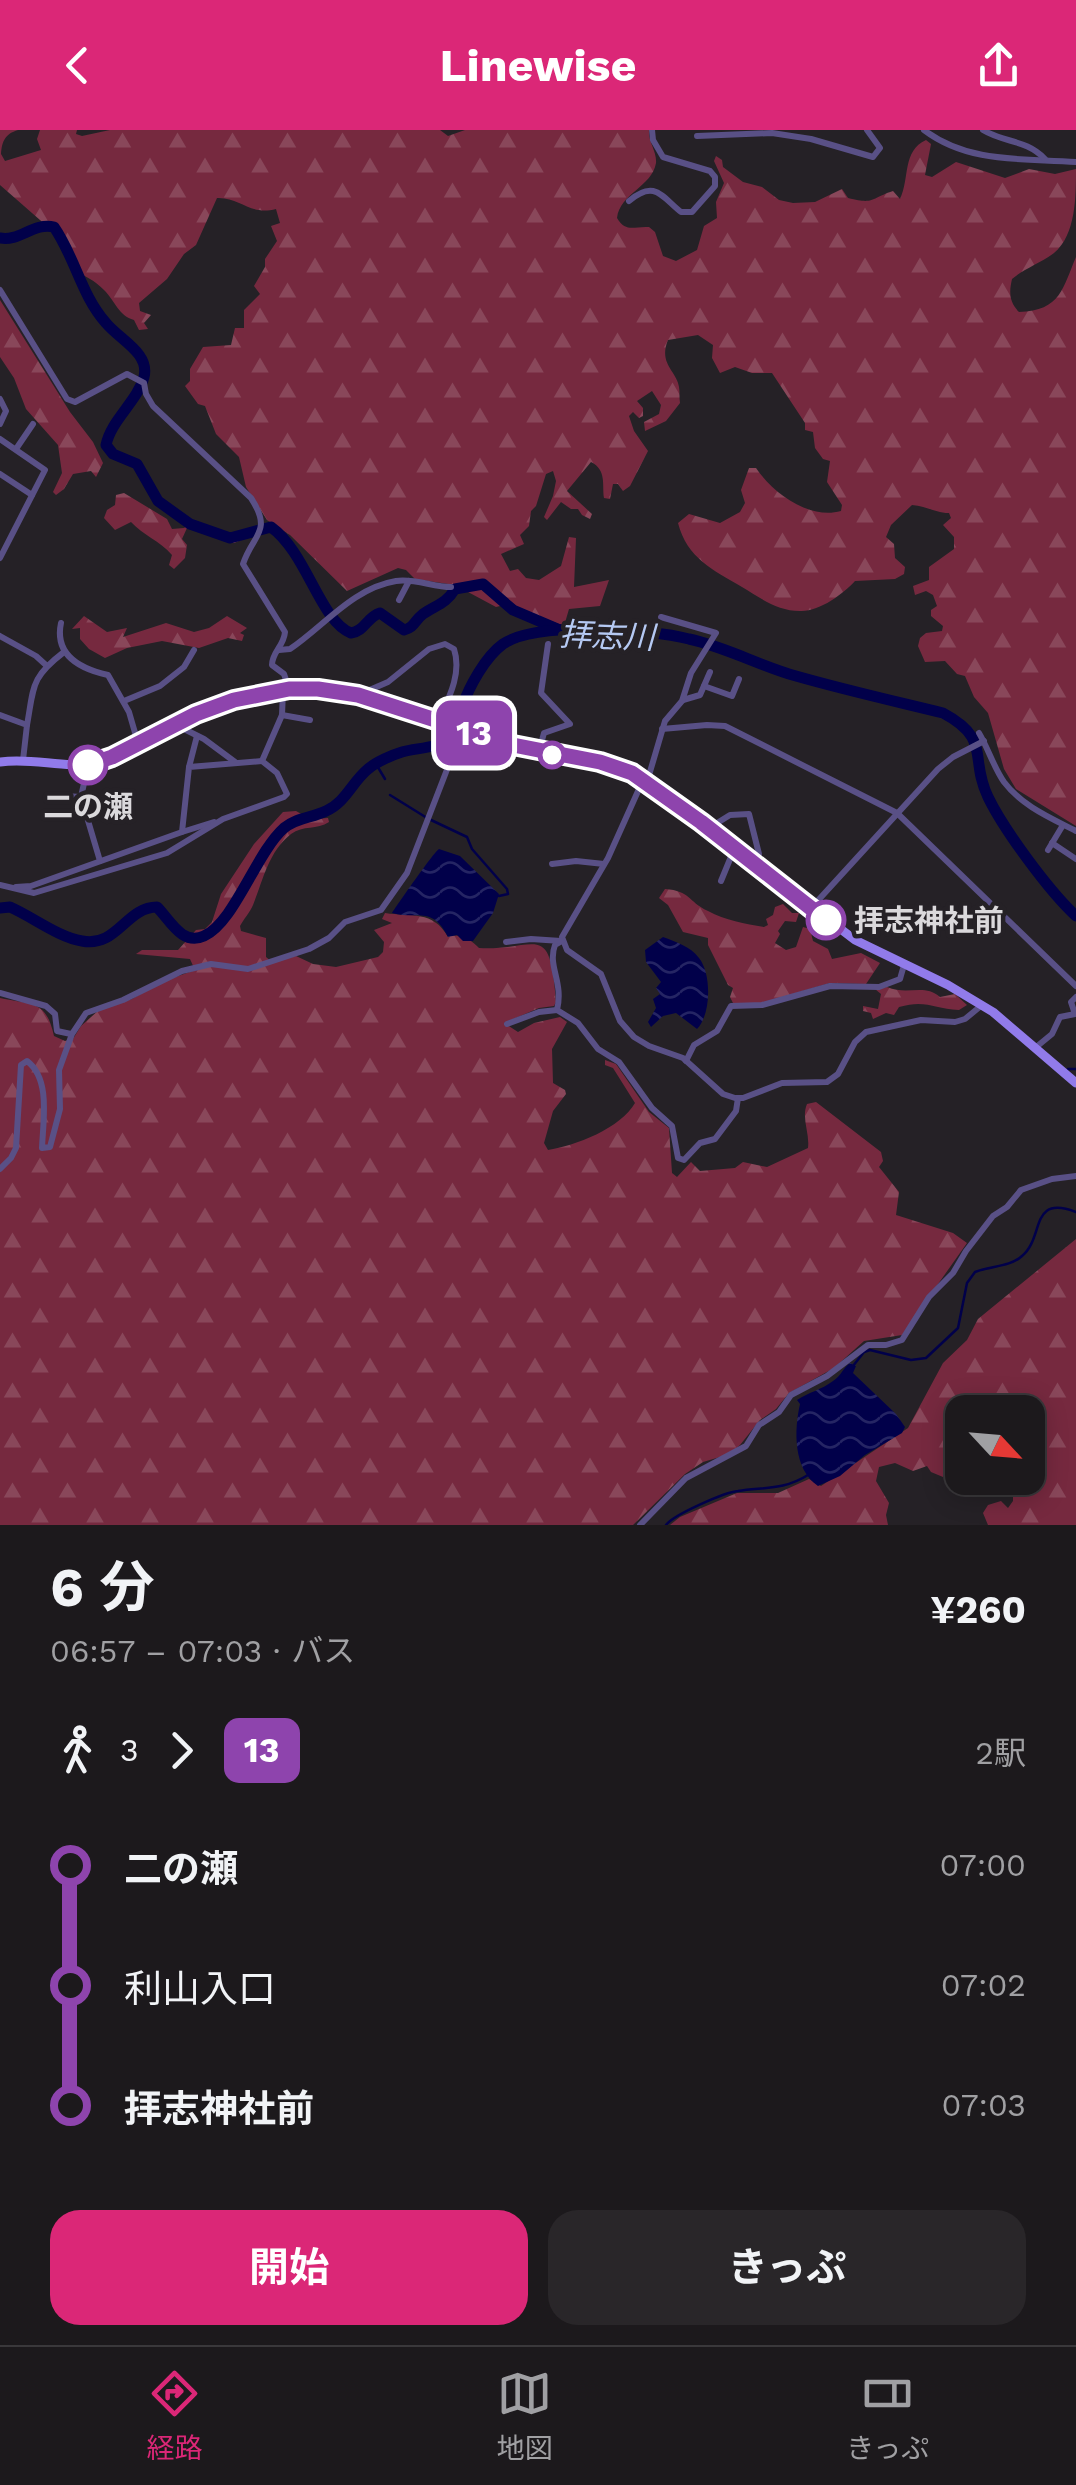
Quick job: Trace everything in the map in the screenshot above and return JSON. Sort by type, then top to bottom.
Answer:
[{"type":"main road","points":[[0,762],[88,765],[104,761],[216,706],[286,689],[318,689],[358,695],[539,752],[611,765],[645,781],[855,940],[982,1005],[1076,1084]]},
{"type":"street","points":[[629,202],[641,193],[654,191],[682,212],[692,212],[715,186],[710,171],[663,157],[652,130]]},
{"type":"street","points":[[697,136],[772,134],[811,139],[874,157],[880,148],[868,130]]},
{"type":"street","points":[[924,130],[948,146],[972,155],[1076,162]]},
{"type":"street","points":[[983,130],[1028,145],[1045,160]]},
{"type":"street","points":[[0,290],[67,400],[75,402],[127,374],[141,381],[154,406],[255,504],[262,527],[243,564],[284,627],[285,637],[272,656],[272,665],[284,674],[282,716],[262,761]]},
{"type":"street","points":[[0,399],[6,410],[0,424]]},
{"type":"street","points":[[16,450],[33,424]]},
{"type":"street","points":[[0,438],[45,470],[0,558]]},
{"type":"street","points":[[0,474],[32,495]]},
{"type":"street","points":[[279,650],[290,649],[366,592],[395,581],[451,587]]},
{"type":"street","points":[[399,600],[409,582]]},
{"type":"street","points":[[661,617],[714,631],[712,642],[691,673],[682,701],[668,716],[645,781],[562,941],[567,950],[601,974],[628,1030],[649,1046],[686,1061],[723,1094],[738,1098],[782,1083],[827,1082],[838,1074],[854,1042],[866,1032],[921,1020],[955,1022],[982,1005]]},
{"type":"street","points":[[61,623],[59,641],[64,652],[86,670],[108,676],[124,701],[138,743]]},
{"type":"street","points":[[0,636],[46,666]]},
{"type":"street","points":[[358,695],[388,682],[429,649],[445,644],[454,649],[458,660],[443,722]]},
{"type":"street","points":[[539,752],[544,734],[570,724],[541,693],[548,644]]},
{"type":"street","points":[[124,701],[160,686],[184,667],[194,650]]},
{"type":"street","points":[[23,760],[31,688],[46,666],[64,652]]},
{"type":"street","points":[[682,701],[700,694],[710,672]]},
{"type":"street","points":[[704,686],[732,696],[740,683]]},
{"type":"street","points":[[0,714],[27,726]]},
{"type":"street","points":[[282,716],[310,720]]},
{"type":"street","points":[[173,724],[236,763]]},
{"type":"street","points":[[662,729],[725,726],[896,813],[1076,986]]},
{"type":"street","points":[[979,732],[1003,782],[1028,805],[1076,832]]},
{"type":"street","points":[[182,832],[197,736]]},
{"type":"street","points":[[811,908],[938,769],[983,742]]},
{"type":"street","points":[[0,1170],[16,1148],[19,1070],[28,1061],[39,1074],[43,1098],[42,1148],[50,1146],[60,1109],[59,1070],[72,1034],[86,1013],[123,1000],[182,970],[210,964],[248,969],[317,946],[345,922],[376,913],[407,873],[448,767],[513,745]]},
{"type":"street","points":[[2,886],[31,886],[218,822],[287,794],[277,773],[262,761],[190,768]]},
{"type":"street","points":[[88,765],[82,797],[100,861]]},
{"type":"street","points":[[48,794],[82,797]]},
{"type":"street","points":[[709,828],[730,816],[749,814],[759,854],[755,863]]},
{"type":"street","points":[[2,886],[34,892],[64,884],[180,848],[218,822]]},
{"type":"street","points":[[1063,824],[1050,846],[1076,859]]},
{"type":"street","points":[[722,881],[735,847]]},
{"type":"street","points":[[552,864],[604,864]]},
{"type":"street","points":[[506,942],[562,941]]},
{"type":"street","points":[[557,1010],[560,980],[551,960],[556,945],[562,941]]},
{"type":"street","points":[[686,1061],[694,1045],[717,1031],[731,1006],[762,1005],[830,986],[879,987],[900,979],[904,965]]},
{"type":"street","points":[[0,993],[46,1006],[55,1014],[58,1032],[72,1034]]},
{"type":"street","points":[[1035,1048],[1052,1034],[1060,1017],[1075,1014],[1071,1002],[1076,997]]},
{"type":"street","points":[[507,1024],[557,1010],[578,1023],[598,1049],[619,1062],[652,1108],[672,1126],[676,1155],[681,1160],[700,1143],[715,1139],[736,1111],[738,1098]]},
{"type":"street","points":[[640,1525],[686,1478],[746,1446],[759,1425],[779,1412],[791,1395],[828,1376],[868,1344],[902,1340],[929,1297],[949,1279],[993,1216],[1007,1207],[1020,1190],[1052,1178],[1076,1176]]},
{"type":"green space","points":[[0,130],[18,130],[3,142],[1,154],[5,161],[41,150],[37,139],[40,130],[77,130],[76,134],[82,136],[110,130],[440,130],[448,136],[465,130],[649,130],[656,163],[649,178],[619,209],[617,218],[627,227],[649,227],[655,232],[663,256],[676,261],[697,250],[704,226],[717,218],[716,202],[724,183],[714,161],[716,156],[723,167],[743,182],[793,203],[815,202],[842,189],[848,198],[857,200],[872,200],[893,191],[900,199],[913,151],[926,140],[931,144],[925,175],[932,177],[956,162],[1005,178],[1029,169],[1055,174],[1076,169],[1073,214],[1067,236],[1054,253],[1012,279],[1010,293],[1019,312],[1044,307],[1058,295],[1076,257],[1076,826],[1016,789],[1004,769],[988,713],[974,697],[965,676],[957,674],[945,661],[925,662],[918,646],[926,633],[942,631],[943,626],[931,616],[931,610],[937,606],[933,595],[926,591],[915,595],[913,586],[929,580],[929,567],[954,549],[954,537],[943,525],[951,518],[949,513],[912,505],[891,525],[886,537],[894,544],[895,558],[905,567],[904,574],[895,579],[855,581],[830,601],[807,611],[784,609],[762,599],[711,569],[688,545],[678,523],[689,514],[720,523],[740,512],[745,503],[741,490],[749,468],[756,468],[772,487],[805,508],[841,511],[842,505],[827,482],[830,461],[823,459],[815,448],[813,432],[805,430],[805,423],[772,373],[752,373],[735,367],[720,373],[712,358],[713,345],[698,335],[668,340],[665,355],[678,381],[680,403],[666,421],[645,431],[644,422],[659,414],[661,405],[652,391],[637,401],[643,416],[639,418],[633,412],[629,416],[648,451],[630,486],[623,491],[613,484],[610,499],[604,498],[602,473],[591,462],[567,491],[592,514],[590,519],[561,502],[547,520],[544,517],[556,481],[553,471],[546,474],[529,526],[520,535],[524,544],[501,554],[510,571],[518,569],[526,578],[539,580],[561,566],[569,537],[576,538],[574,587],[609,580],[600,606],[569,609],[564,626],[508,604],[496,607],[455,585],[415,579],[398,568],[347,591],[290,535],[267,520],[246,487],[239,457],[216,434],[205,406],[198,404],[185,386],[203,347],[231,345],[235,328],[244,328],[244,310],[260,294],[254,286],[277,241],[271,226],[280,223],[276,209],[259,210],[217,198],[196,245],[184,254],[167,279],[139,303],[140,311],[151,315],[144,323],[148,329],[139,330],[101,287],[73,271],[56,234],[0,185]]},
{"type":"green space","points":[[0,300],[103,463],[96,477],[91,471],[73,474],[56,495],[53,492],[62,473],[58,445],[26,409],[14,378],[0,357]]},
{"type":"green space","points":[[124,493],[167,519],[172,529],[184,528],[194,521],[222,532],[254,530],[255,534],[234,543],[187,528],[182,539],[187,545],[185,558],[174,569],[169,565],[172,555],[131,522],[115,530],[104,518],[115,505],[116,495]]},
{"type":"green space","points":[[84,616],[107,632],[127,628],[123,637],[166,623],[194,632],[227,616],[247,628],[240,633],[244,635],[242,641],[228,638],[199,648],[162,641],[127,648],[105,658],[80,639],[80,628],[72,629]]},
{"type":"green space","points":[[296,811],[310,819],[328,818],[329,822],[291,834],[267,867],[253,905],[240,926],[241,931],[266,938],[266,957],[272,962],[296,956],[313,964],[336,967],[378,957],[384,942],[374,930],[392,923],[382,919],[385,913],[428,919],[448,937],[465,938],[479,948],[537,945],[545,949],[553,976],[554,1006],[504,1023],[518,1032],[534,1023],[560,1017],[567,1022],[552,1049],[553,1083],[566,1094],[553,1111],[544,1143],[548,1150],[596,1134],[619,1120],[635,1103],[605,1060],[616,1064],[649,1112],[669,1128],[672,1173],[677,1177],[691,1162],[700,1171],[735,1168],[743,1162],[767,1167],[808,1148],[805,1109],[807,1104],[816,1102],[881,1152],[883,1161],[879,1167],[899,1192],[896,1215],[953,1233],[967,1243],[902,1335],[864,1341],[834,1368],[789,1393],[730,1454],[703,1462],[685,1474],[633,1525],[0,1525],[0,998],[36,1006],[47,1016],[54,1036],[65,1041],[73,1039],[100,1009],[195,970],[190,959],[136,954],[142,950],[178,950],[196,930],[205,929],[212,922],[221,894],[254,844],[283,812]]},
{"type":"green space","points":[[665,889],[684,894],[721,917],[764,927],[775,907],[783,904],[792,913],[799,913],[796,922],[785,921],[778,931],[775,943],[786,950],[796,947],[803,927],[810,929],[813,941],[828,949],[832,959],[861,953],[880,963],[866,984],[830,983],[762,1003],[733,1003],[733,988],[708,945],[708,938],[683,932],[668,905],[659,898]]},
{"type":"green space","points":[[875,989],[928,991],[940,997],[955,994],[967,1005],[959,1010],[908,1005],[899,1007],[894,1015],[886,1013],[873,1019],[871,1013],[863,1011],[863,1006],[878,1009],[881,994]]},
{"type":"green space","points":[[1076,1239],[1076,1525],[988,1525],[983,1513],[988,1505],[1001,1501],[1008,1508],[1013,1495],[1045,1495],[1045,1395],[945,1395],[943,1477],[927,1466],[913,1471],[895,1463],[879,1467],[876,1481],[889,1503],[888,1525],[670,1525],[737,1493],[778,1493],[809,1479],[821,1486],[908,1428],[943,1363],[967,1340],[978,1319]]},
{"type":"water","points":[[439,849],[460,856],[499,894],[493,913],[473,941],[463,941],[457,935],[448,937],[430,917],[392,913]]},
{"type":"water","points":[[663,937],[691,950],[703,965],[708,984],[707,1005],[697,1029],[676,1013],[663,1016],[651,1027],[648,1022],[656,1008],[653,999],[660,994],[656,988],[661,982],[646,962],[645,950]]},
{"type":"water","points":[[850,1363],[856,1366],[853,1373],[905,1427],[840,1476],[818,1486],[800,1459],[797,1400],[833,1381]]},
{"type":"waterway","points":[[0,238],[54,227],[97,312],[132,347],[145,368],[136,395],[113,427],[106,445],[113,454],[137,464],[158,501],[190,524],[230,538],[271,527],[294,553],[330,615],[351,633],[380,613],[408,629],[455,589],[483,584],[513,610],[560,630]]},
{"type":"waterway","name":"拝志川","points":[[0,908],[10,907],[73,939],[94,942],[113,933],[137,913],[157,907],[183,935],[204,936],[225,917],[284,828],[333,807],[362,774],[380,761],[446,740],[473,682],[503,644],[541,632],[594,629],[689,639],[796,676],[943,713],[958,722],[974,741],[983,783],[995,811],[1041,876],[1076,916]]},
{"type":"waterway","points":[[376,764],[385,779]]},
{"type":"waterway","points":[[390,795],[427,818]]},
{"type":"waterway","points":[[431,820],[467,837],[472,849],[507,889],[508,894],[499,896]]},
{"type":"waterway","points":[[1068,1069],[1076,1069]]},
{"type":"waterway","points":[[853,1366],[870,1350],[911,1360],[926,1358],[958,1328],[967,1283],[975,1272],[1022,1256],[1044,1213],[1061,1208],[1076,1212]]},
{"type":"waterway","points":[[666,1525],[722,1495],[782,1486],[808,1475]]},
{"type":"bus line","name":"13","points":[[88,765],[234,700],[289,689],[358,695],[513,745],[600,762],[632,773],[826,920]]},
{"type":"place","name":"二の瀬","points":[[88,765]]},
{"type":"place","name":"拝志神社前","points":[[826,920]]}]
